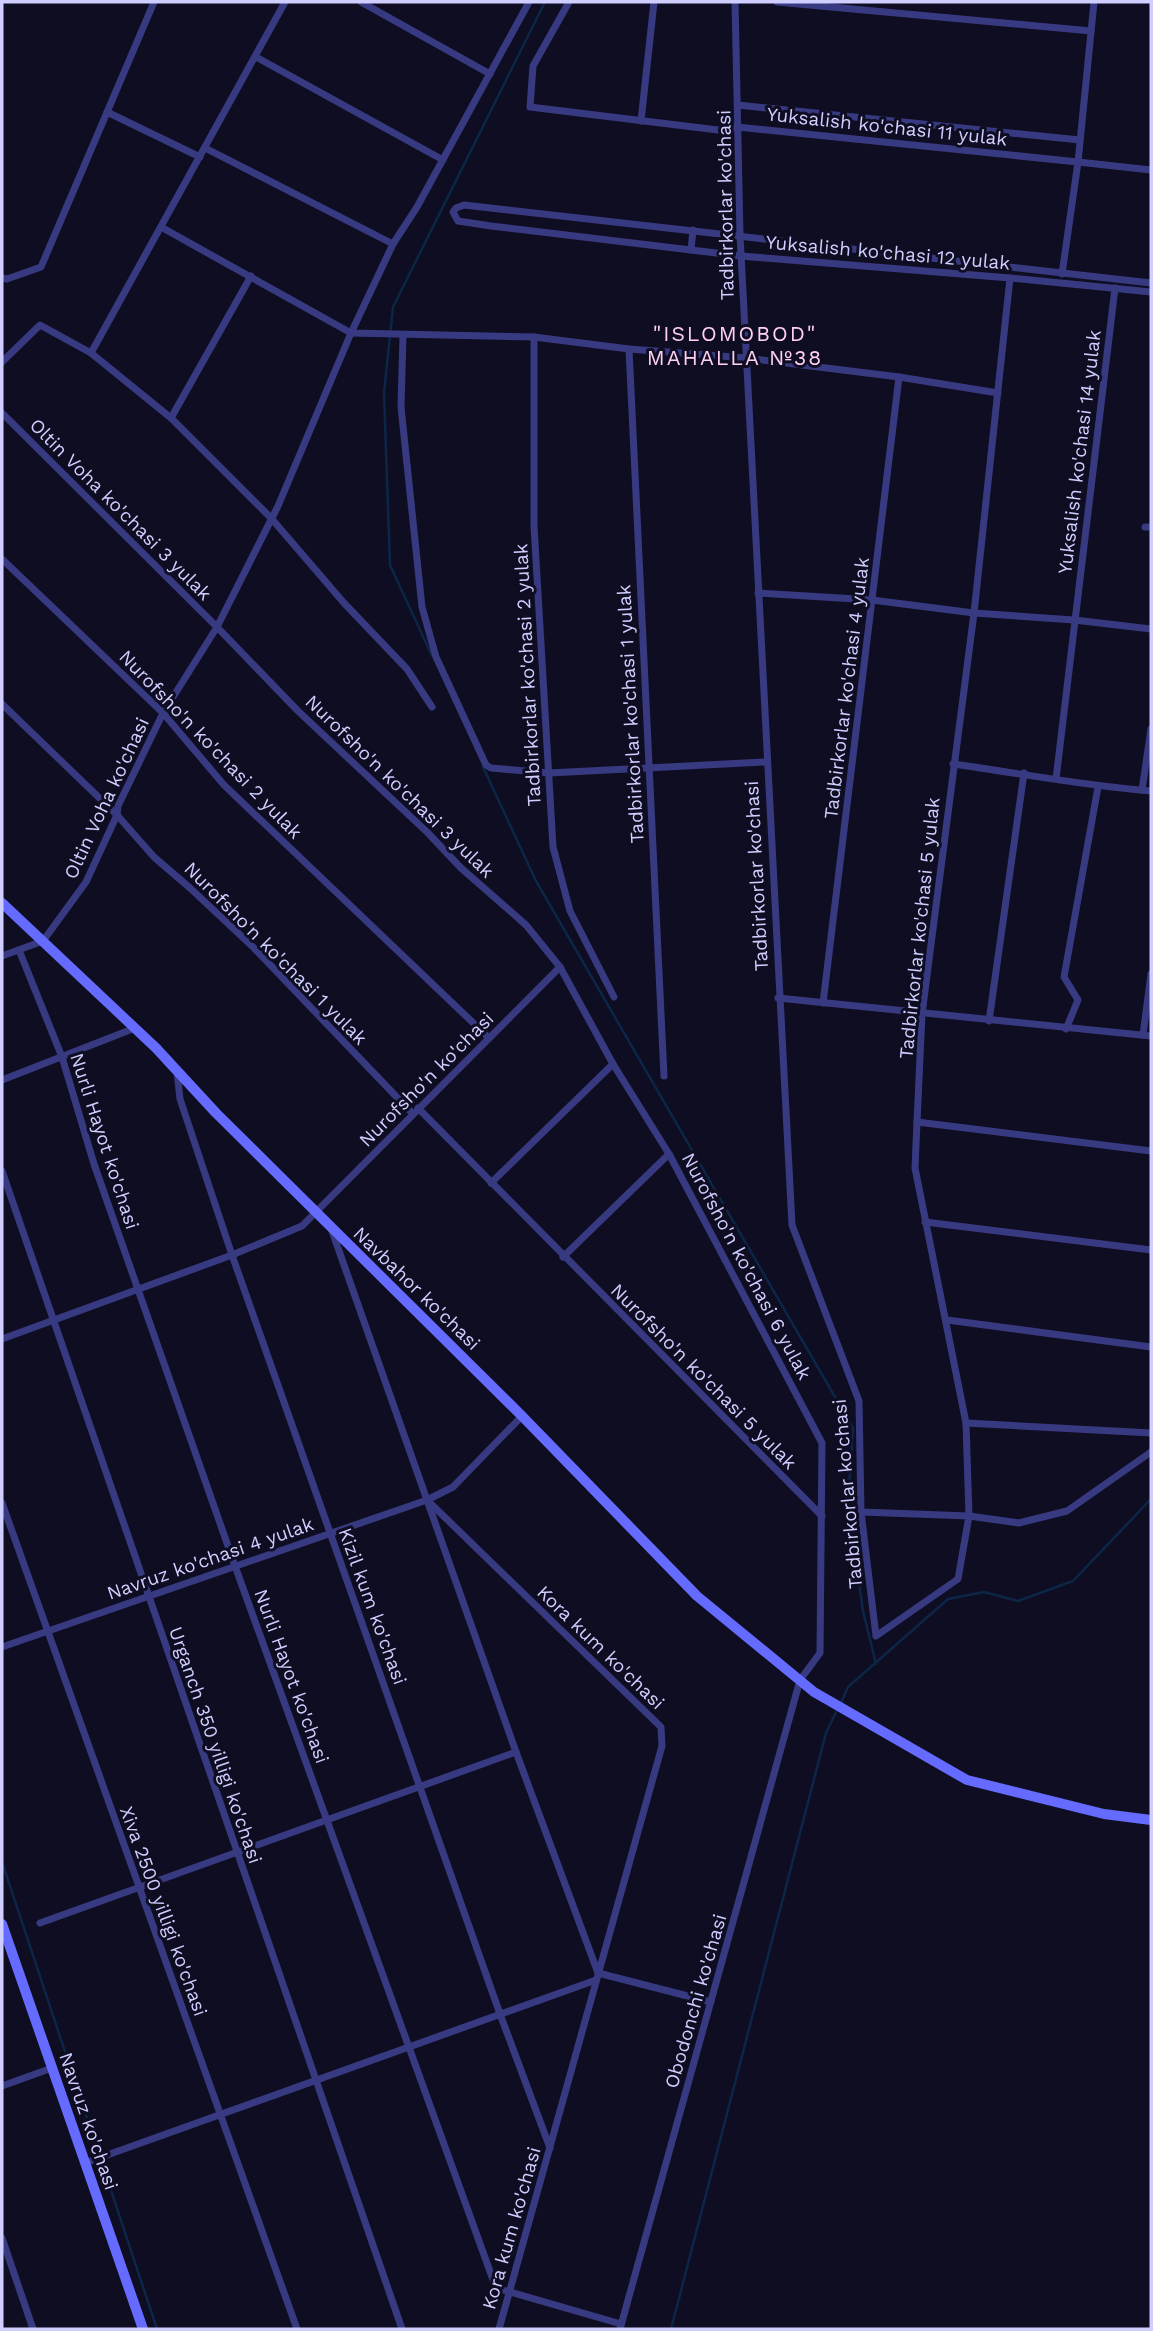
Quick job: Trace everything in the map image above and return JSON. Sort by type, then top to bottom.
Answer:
[{"type":"main road","name":"Navbahor ko'chasi","points":[[2,903],[135,1028],[315,1213],[522,1416],[697,1596],[814,1692],[967,1780],[1104,1814],[1151,1820]]},
{"type":"main road","name":"Navruz ko'chasi","points":[[2,1924],[143,2329]]},
{"type":"street","points":[[2,278],[7,279],[41,267],[154,2]]},
{"type":"street","points":[[91,353],[285,2]]},
{"type":"street","points":[[361,2],[490,74]]},
{"type":"street","name":"Oltin Voha ko'chasi","points":[[43,941],[86,882],[117,816],[118,806],[163,713],[217,627],[278,506],[351,333],[393,244],[443,160],[529,2]]},
{"type":"street","name":"Yuksalish ko'chasi 11 yulak","points":[[569,2],[533,66],[530,107],[726,131],[737,127],[1151,170]]},
{"type":"street","points":[[641,121],[654,2]]},
{"type":"street","name":"Tadbirkorlar ko'chasi","points":[[735,2],[740,235],[792,1225],[859,1401],[861,1512],[876,1636],[958,1579]]},
{"type":"street","points":[[777,2],[1091,31]]},
{"type":"street","points":[[1062,283],[1078,162],[1094,2]]},
{"type":"street","points":[[256,57],[443,160]]},
{"type":"street","points":[[738,105],[1080,140]]},
{"type":"street","points":[[107,112],[200,157]]},
{"type":"street","points":[[205,148],[393,244]]},
{"type":"street","name":"Yuksalish ko'chasi 12 yulak","points":[[1151,283],[464,205],[453,212],[458,221],[480,225],[741,256],[1151,292]]},
{"type":"street","points":[[161,227],[351,333],[534,337],[629,349],[746,358],[899,377],[998,393]]},
{"type":"street","points":[[691,250],[693,230]]},
{"type":"street","points":[[171,418],[251,275]]},
{"type":"street","name":"Tadbirkorlar ko'chasi 5 yulak","points":[[958,1579],[969,1516],[966,1423],[915,1168],[916,1122],[922,1014],[974,613],[1010,278]]},
{"type":"street","name":"Yuksalish ko'chasi 14 yulak","points":[[1056,779],[1115,288]]},
{"type":"street","points":[[2,362],[40,324],[91,353],[171,418],[271,518],[344,603],[407,669],[432,707]]},
{"type":"street","points":[[403,336],[401,407],[418,585],[436,657],[486,765],[491,768],[549,774],[766,762]]},
{"type":"street","name":"Tadbirkorlar ko'chasi 2 yulak","points":[[534,337],[534,526],[553,847],[570,911],[614,997]]},
{"type":"street","name":"Tadbirkorlar ko'chasi 1 yulak","points":[[629,349],[664,1076]]},
{"type":"street","name":"Tadbirkorlar ko'chasi 4 yulak","points":[[823,1003],[899,377]]},
{"type":"street","name":"Oltin Voha ko'chasi 3 yulak","points":[[2,413],[217,627]]},
{"type":"street","name":"Nurofsho'n ko'chasi 2 yulak","points":[[2,559],[163,713],[224,785],[489,1038]]},
{"type":"street","points":[[758,593],[872,600],[974,613],[1151,629]]},
{"type":"street","name":"Nurofsho'n ko'chasi 3 yulak","points":[[217,627],[298,711],[428,833],[460,868],[526,925],[560,967]]},
{"type":"street","name":"Nurofsho'n ko'chasi 1 yulak","points":[[2,704],[117,816],[154,857],[254,948],[416,1111]]},
{"type":"street","points":[[1142,790],[1151,729]]},
{"type":"street","points":[[953,764],[1098,787],[1151,790]]},
{"type":"street","points":[[989,1021],[1024,774]]},
{"type":"street","points":[[1066,1029],[1078,1000],[1064,977],[1098,787]]},
{"type":"street","points":[[2,956],[43,941]]},
{"type":"street","name":"Nurli Hayot ko'chasi","points":[[19,950],[62,1057],[94,1164],[235,1566],[496,2288],[508,2292]]},
{"type":"street","name":"Nurofsho'n ko'chasi","points":[[2,1339],[232,1255],[302,1226],[560,967]]},
{"type":"street","name":"Nurofsho'n ko'chasi 6 yulak","points":[[560,967],[613,1064],[669,1154],[822,1443],[820,1653],[800,1680]]},
{"type":"street","points":[[778,998],[1147,1036],[1151,974]]},
{"type":"street","points":[[2,1080],[135,1028]]},
{"type":"street","points":[[491,1182],[613,1064]]},
{"type":"street","name":"Kizil kum ko'chasi","points":[[177,1072],[180,1099],[232,1255],[500,2014],[550,2148]]},
{"type":"street","name":"Nurofsho'n ko'chasi 5 yulak","points":[[416,1111],[491,1182],[822,1517]]},
{"type":"street","points":[[916,1122],[1151,1151]]},
{"type":"street","points":[[563,1257],[669,1154]]},
{"type":"street","name":"Urganch 350 yilligi ko'chasi","points":[[2,1171],[402,2329]]},
{"type":"street","points":[[925,1222],[1151,1250]]},
{"type":"street","name":"Kora kum ko'chasi","points":[[332,1230],[597,1976]]},
{"type":"street","points":[[947,1320],[1151,1347]]},
{"type":"street","name":"Navruz ko'chasi 4 yulak","points":[[2,1647],[427,1500],[453,1487],[522,1416]]},
{"type":"street","points":[[966,1423],[1151,1433]]},
{"type":"street","points":[[861,1512],[969,1516],[1019,1523],[1067,1511],[1151,1452]]},
{"type":"street","name":"Kora kum ko'chasi","points":[[427,1500],[661,1727],[662,1746],[499,2329]]},
{"type":"street","name":"Xiva 2500 yilligi ko'chasi","points":[[2,1503],[297,2329]]},
{"type":"street","name":"Obodonchi ko'chasi","points":[[620,2327],[800,1680]]},
{"type":"street","points":[[40,1923],[516,1752]]},
{"type":"street","points":[[85,2164],[500,2014],[597,1976],[711,2001]]},
{"type":"street","points":[[2,2086],[52,2068]]},
{"type":"street","points":[[2,2238],[33,2329]]},
{"type":"street","points":[[508,2292],[620,2327]]},
{"type":"waterway","points":[[432,656],[390,565],[384,393],[393,307],[545,2]]},
{"type":"waterway","points":[[483,767],[536,881],[853,1428],[848,1505],[863,1611],[876,1664]]},
{"type":"waterway","points":[[840,1705],[848,1687],[948,1599],[984,1592],[1018,1601],[1073,1581],[1151,1499]]},
{"type":"waterway","points":[[671,2329],[826,1733],[837,1710]]},
{"type":"waterway","points":[[2,1862],[157,2329]]},
{"type":"district","name":"\"ISLOMOBOD\" MAHALLA №38","points":[[735,346]]}]
